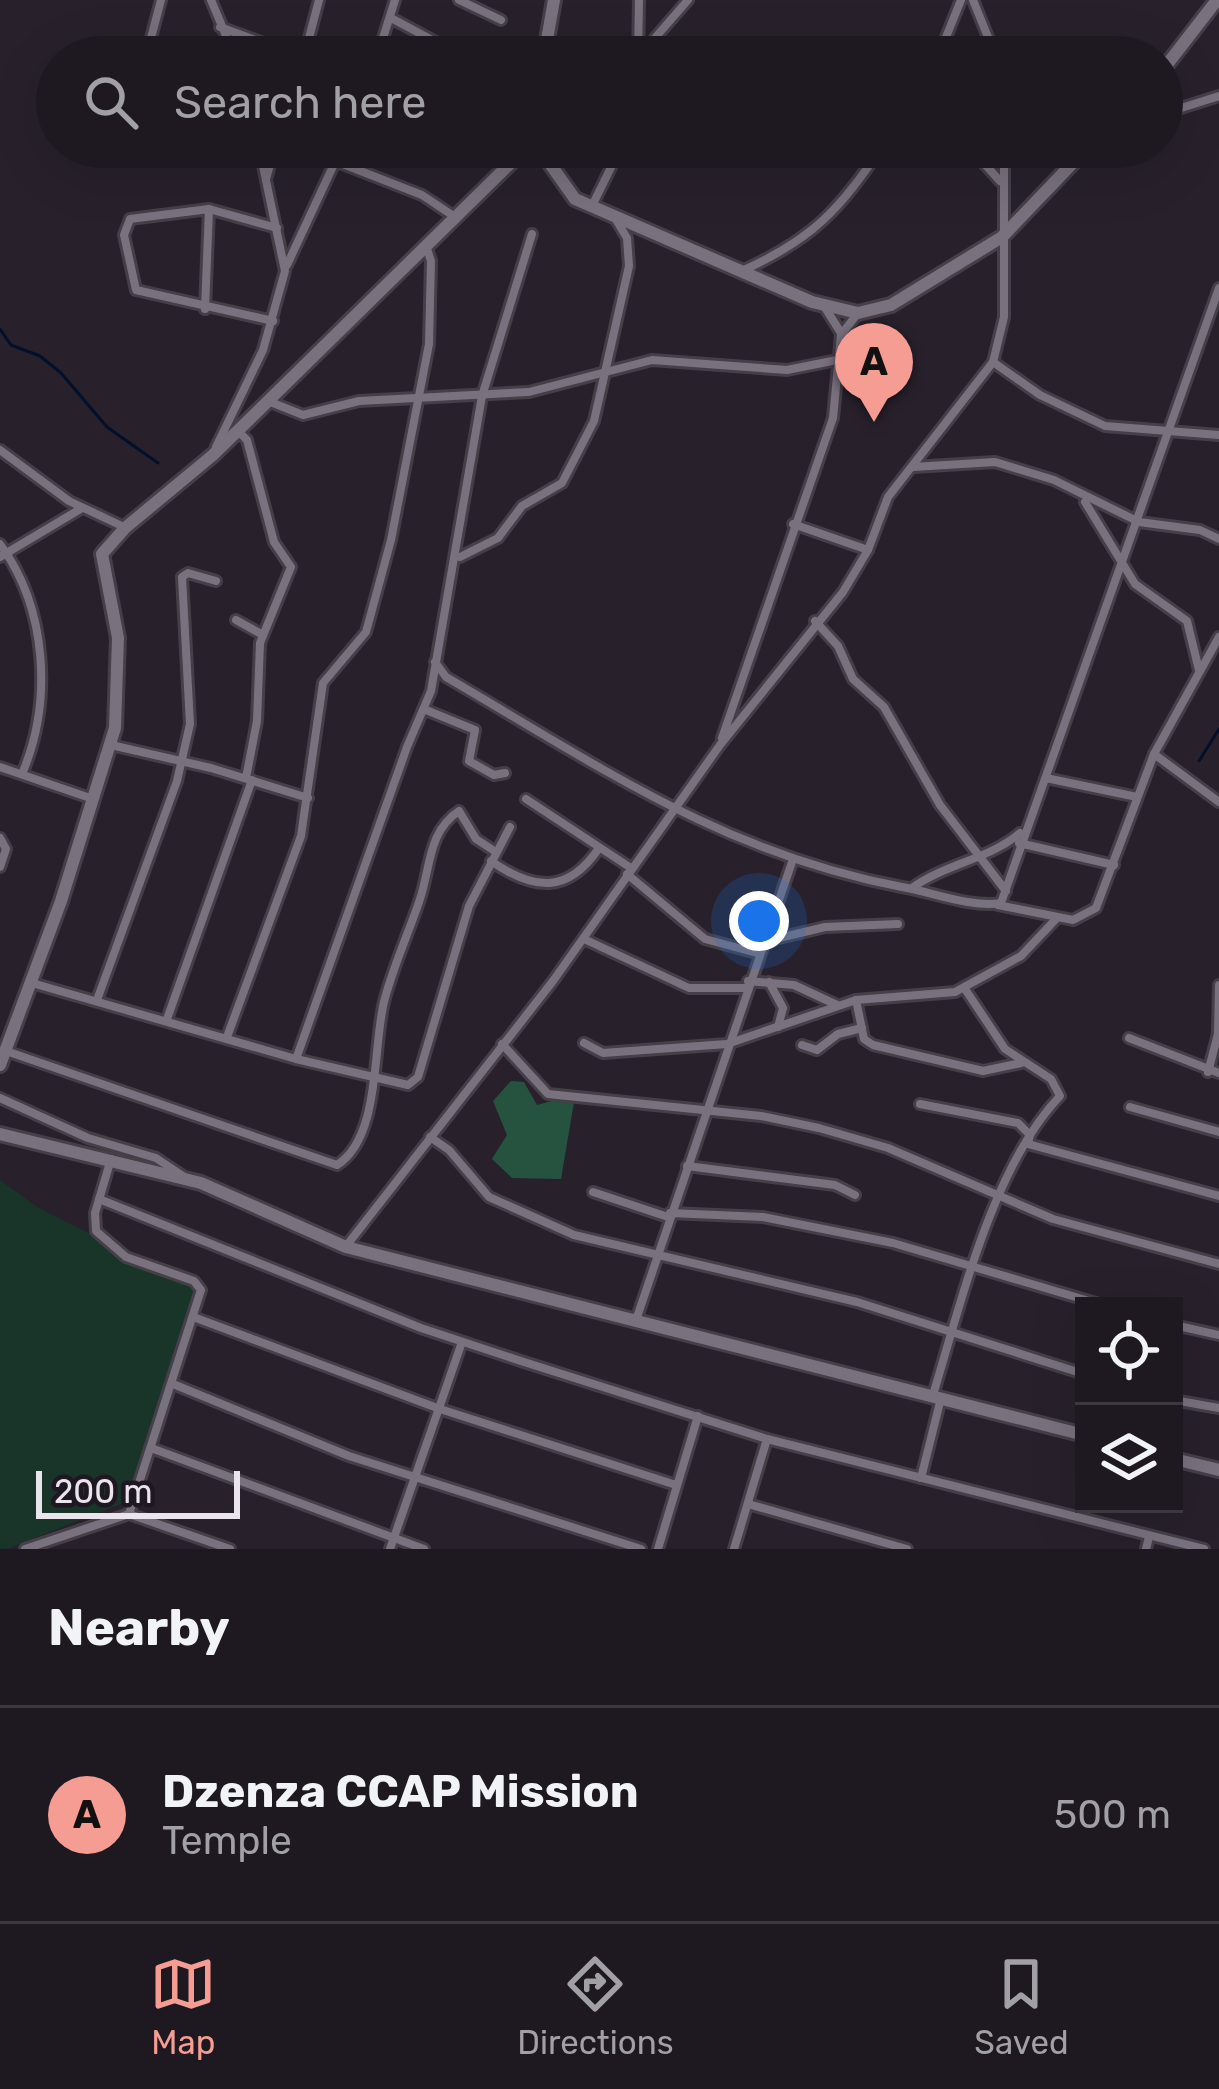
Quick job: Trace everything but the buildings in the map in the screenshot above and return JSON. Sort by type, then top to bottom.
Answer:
[{"type":"street","points":[[152,36],[161,0]]},
{"type":"street","points":[[199,0],[211,1],[225,36]]},
{"type":"street","points":[[309,36],[319,0]]},
{"type":"street","points":[[384,36],[395,0]]},
{"type":"street","points":[[459,0],[501,20]]},
{"type":"street","points":[[548,36],[554,0]]},
{"type":"street","points":[[638,36],[639,0]]},
{"type":"street","points":[[946,36],[961,0]]},
{"type":"street","points":[[973,0],[988,36]]},
{"type":"street","points":[[1183,44],[1217,0]]},
{"type":"street","points":[[657,36],[683,2]]},
{"type":"street","points":[[391,18],[425,36]]},
{"type":"street","points":[[220,27],[245,36]]},
{"type":"street","points":[[1183,107],[1219,96]]},
{"type":"street","points":[[263,168],[284,271]]},
{"type":"street","points":[[266,181],[269,168]]},
{"type":"street","points":[[213,455],[273,321],[284,271],[331,168]]},
{"type":"street","points":[[355,168],[422,195],[455,217]]},
{"type":"street","points":[[505,168],[213,455],[125,528],[101,559],[120,662],[111,746],[2,1060],[333,1165],[350,1153],[376,1076],[384,1002],[418,906],[432,844],[459,811],[493,857],[523,882],[557,886],[581,872],[599,848]]},
{"type":"street","points":[[552,168],[568,193],[592,206],[823,306],[858,313],[891,305],[1002,237],[1068,168]]},
{"type":"street","points":[[592,206],[611,168]]},
{"type":"street","points":[[744,270],[797,246],[866,168]]},
{"type":"street","points":[[988,168],[1001,183]]},
{"type":"street","points":[[346,1246],[584,939],[720,746],[815,621],[843,592],[868,550],[885,503],[992,362],[1004,317],[1002,168]]},
{"type":"street","points":[[273,321],[136,290],[124,235],[130,219],[209,209],[277,228]]},
{"type":"street","points":[[205,309],[209,209]]},
{"type":"street","points":[[458,558],[498,538],[522,506],[565,480],[594,421],[629,266],[627,238],[612,214]]},
{"type":"street","points":[[296,1059],[406,747],[426,710],[458,558],[482,396],[532,234]]},
{"type":"street","points":[[226,1037],[294,857],[308,798],[321,689],[331,669],[366,632],[421,400],[430,332],[431,261],[425,245]]},
{"type":"street","points":[[997,905],[1139,522],[1219,288]]},
{"type":"street","points":[[720,746],[833,418],[841,335],[835,317],[823,306]]},
{"type":"street","points":[[841,335],[858,313]]},
{"type":"street","points":[[1203,335],[1219,338]]},
{"type":"street","points":[[267,400],[302,415],[344,403],[542,390],[662,359],[787,370],[837,360]]},
{"type":"street","points":[[992,362],[1040,394],[1105,426],[1219,435]]},
{"type":"street","points":[[167,1019],[249,779],[263,635],[291,567],[274,542],[247,440],[238,431]]},
{"type":"street","points":[[0,450],[82,508],[95,510],[125,528]]},
{"type":"street","points":[[911,467],[995,461],[1054,480],[1080,497],[1139,522],[1218,537]]},
{"type":"street","points":[[1080,497],[1142,591],[1186,621],[1199,670]]},
{"type":"street","points":[[3,555],[82,508]]},
{"type":"street","points":[[794,524],[868,550]]},
{"type":"street","points":[[0,544],[23,580],[40,661],[38,725],[22,774]]},
{"type":"street","points":[[97,1000],[182,760],[193,698],[180,617],[182,577],[188,573],[216,581]]},
{"type":"street","points":[[236,620],[263,635]]},
{"type":"street","points":[[815,621],[838,646],[853,679],[884,707],[940,805],[1006,891]]},
{"type":"street","points":[[435,662],[446,677],[675,812],[792,862],[851,880],[1056,919],[1085,918],[1096,908],[1154,754],[1219,637]]},
{"type":"street","points":[[426,710],[477,731],[469,761],[494,775],[505,773]]},
{"type":"street","points":[[111,746],[182,760],[308,798]]},
{"type":"street","points":[[1154,754],[1219,802]]},
{"type":"street","points":[[0,767],[93,800]]},
{"type":"street","points":[[1046,778],[1137,797]]},
{"type":"street","points":[[526,799],[599,848],[705,939],[759,948],[825,927],[898,923]]},
{"type":"street","points":[[32,983],[296,1059],[408,1084],[418,1077],[469,906],[510,827]]},
{"type":"street","points":[[911,889],[936,871],[981,856],[1025,827]]},
{"type":"street","points":[[0,838],[6,848],[0,867]]},
{"type":"street","points":[[1019,843],[1114,865]]},
{"type":"street","points":[[635,1321],[792,862]]},
{"type":"street","points":[[584,1042],[603,1053],[727,1044],[856,1000],[965,989],[1021,956],[1056,919]]},
{"type":"street","points":[[584,939],[689,988],[768,981],[794,985],[839,1006]]},
{"type":"street","points":[[768,981],[783,1008],[778,1027]]},
{"type":"street","points":[[1129,1038],[1214,1073],[1219,985]]},
{"type":"street","points":[[921,1478],[953,1330],[1000,1199],[1060,1096],[1051,1078],[1004,1048],[965,989]]},
{"type":"street","points":[[856,1000],[862,1028],[873,1045],[982,1071],[1024,1062]]},
{"type":"street","points":[[802,1045],[817,1050],[838,1034],[862,1028]]},
{"type":"street","points":[[502,1044],[548,1094],[780,1120],[875,1143],[1000,1199],[1123,1241],[1219,1264]]},
{"type":"street","points":[[0,1098],[88,1138],[156,1158],[186,1178]]},
{"type":"street","points":[[920,1104],[1018,1123],[1030,1135],[1028,1144]]},
{"type":"street","points":[[1130,1108],[1219,1132]]},
{"type":"street","points":[[0,1134],[186,1178],[346,1246],[1075,1433]]},
{"type":"street","points":[[430,1137],[449,1150],[494,1201],[574,1235],[953,1330],[1075,1371]]},
{"type":"street","points":[[1028,1144],[1219,1196]]},
{"type":"street","points":[[111,1159],[94,1221],[102,1240],[126,1257],[198,1284],[196,1318],[129,1514]]},
{"type":"street","points":[[686,1166],[835,1185],[855,1195]]},
{"type":"street","points":[[592,1192],[669,1215],[763,1217],[976,1265],[1077,1297]]},
{"type":"street","points":[[99,1199],[462,1342],[766,1439],[1204,1549]]},
{"type":"street","points":[[196,1318],[440,1409],[676,1485]]},
{"type":"street","points":[[1183,1327],[1219,1335]]},
{"type":"street","points":[[389,1549],[462,1342]]},
{"type":"street","points":[[173,1384],[415,1478],[641,1549]]},
{"type":"street","points":[[1183,1402],[1219,1408]]},
{"type":"street","points":[[658,1549],[698,1416]]},
{"type":"street","points":[[734,1549],[766,1439]]},
{"type":"street","points":[[151,1448],[424,1549]]},
{"type":"street","points":[[1183,1461],[1219,1470]]},
{"type":"street","points":[[748,1504],[907,1549]]},
{"type":"street","points":[[25,1549],[129,1514],[230,1549]]},
{"type":"street","points":[[1146,1549],[1149,1537]]},
{"type":"green space","points":[[511,1081],[524,1082],[537,1105],[559,1099],[574,1102],[561,1179],[512,1178],[492,1159],[507,1135],[493,1101]]},
{"type":"green space","points":[[0,1180],[37,1207],[96,1237],[113,1255],[182,1278],[194,1290],[126,1502],[6,1549],[0,1549]]},
{"type":"waterway","points":[[0,329],[11,345],[40,356],[61,373],[107,427],[158,463]]},
{"type":"waterway","points":[[1199,761],[1219,729]]},
{"type":"place","name":"Dzenza CCAP Mission","points":[[874,422]]}]
